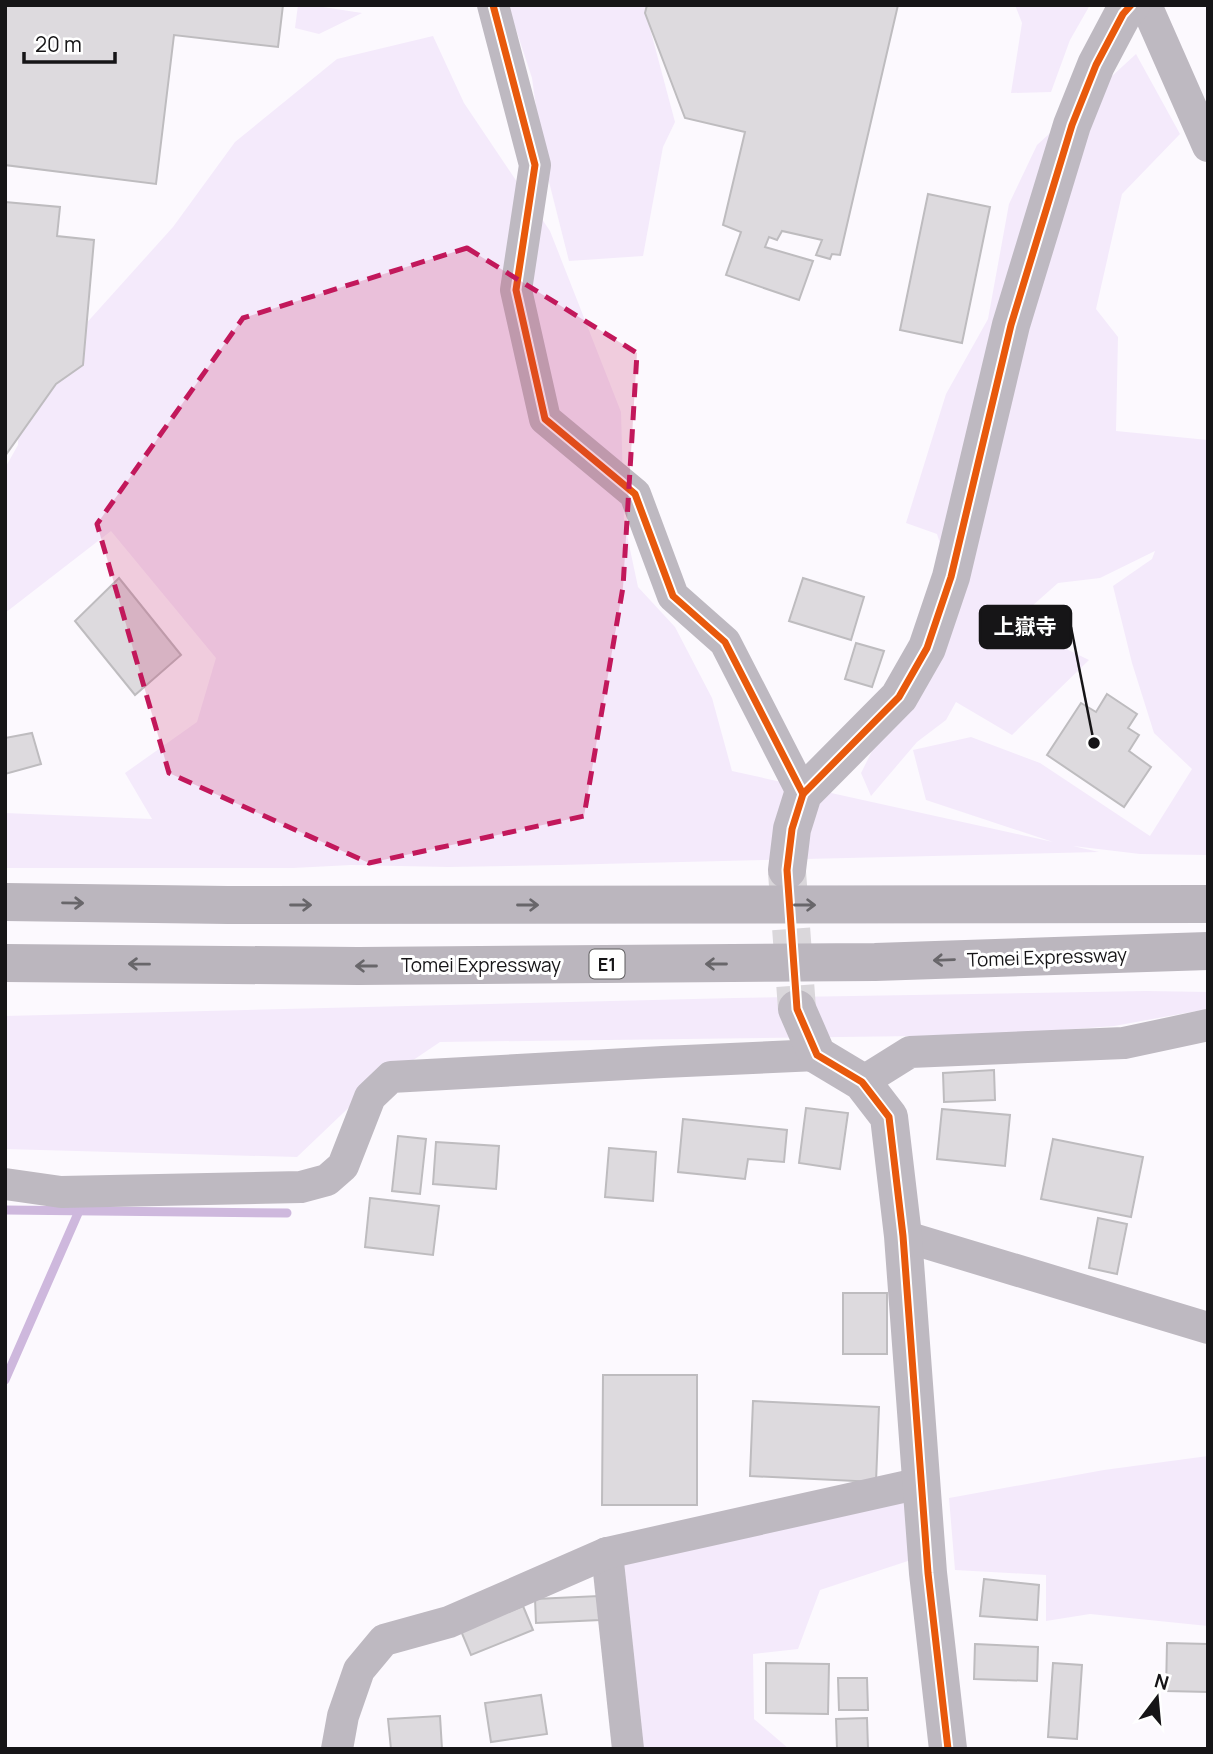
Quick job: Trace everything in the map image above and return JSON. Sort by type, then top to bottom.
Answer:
[{"type":"highway","points":[[5,902],[228,905],[1208,904]]},
{"type":"highway","name":"Tomei Expressway","points":[[5,963],[358,966],[875,962],[1208,951]]},
{"type":"street","points":[[493,5],[535,165],[516,290],[545,419],[635,494],[673,596],[725,642],[803,794]]},
{"type":"street","points":[[787,870],[792,829],[803,794],[899,697],[927,648],[951,577],[1011,325],[1072,125],[1096,65],[1123,14],[1131,5]]},
{"type":"street","points":[[1146,5],[1208,146]]},
{"type":"street","points":[[797,1009],[817,1055]]},
{"type":"street","points":[[862,1082],[910,1052],[1124,1043],[1208,1025]]},
{"type":"street","points":[[5,1184],[61,1192],[301,1187],[327,1180],[343,1166],[370,1097],[391,1077],[817,1055],[862,1082],[889,1117],[903,1236],[928,1573],[948,1749]]},
{"type":"street","points":[[903,1236],[1208,1328]]},
{"type":"street","points":[[337,1749],[343,1716],[359,1670],[384,1640],[449,1622],[607,1553],[921,1483]]},
{"type":"street","points":[[607,1553],[628,1749]]},
{"type":"highlighted area","points":[[467,248],[637,353],[623,587],[584,816],[369,863],[169,773],[97,524],[243,318]]},
{"type":"shaded area","points":[[298,5],[323,5],[362,13],[319,34],[295,28]]},
{"type":"shaded area","points":[[508,5],[651,5],[648,21],[675,122],[663,147],[643,256],[569,261],[543,158],[532,78]]},
{"type":"shaded area","points":[[1015,5],[1090,5],[1070,40],[1051,92],[1011,93],[1022,23]]},
{"type":"shaded area","points":[[433,36],[464,103],[550,231],[621,412],[624,521],[638,587],[675,627],[712,698],[732,771],[1053,842],[926,800],[913,750],[971,737],[1040,763],[1150,836],[1192,769],[1154,733],[1132,663],[1113,586],[1152,559],[1155,551],[1100,578],[1058,583],[1013,623],[1089,660],[1012,735],[956,702],[946,720],[917,742],[871,796],[861,773],[899,697],[951,577],[937,534],[906,523],[946,394],[988,319],[1009,204],[1037,145],[1136,54],[1180,134],[1122,194],[1096,309],[1118,337],[1116,431],[1208,440],[1208,855],[1140,854],[1073,846],[1099,852],[448,867],[351,865],[293,868],[5,868],[5,813],[152,819],[125,773],[197,722],[216,658],[111,531],[5,613],[5,468],[18,445],[19,398],[173,227],[235,142],[337,59]]},
{"type":"shaded area","points":[[1146,991],[1208,992],[1208,1009],[1114,1026],[997,1035],[440,1042],[363,1094],[297,1157],[5,1149],[5,1016]]},
{"type":"shaded area","points":[[1208,1456],[1208,1626],[1090,1614],[1046,1621],[1046,1575],[955,1570],[949,1498],[1104,1470]]},
{"type":"shaded area","points":[[921,1483],[917,1558],[820,1590],[798,1649],[753,1654],[754,1719],[789,1749],[628,1749],[607,1553]]},
{"type":"building","points":[[5,5],[283,5],[278,47],[174,35],[156,184],[5,165]]},
{"type":"building","points":[[647,5],[898,5],[840,255],[832,254],[830,259],[816,255],[822,240],[782,231],[777,240],[769,237],[765,247],[813,261],[799,300],[726,275],[741,232],[723,225],[745,132],[685,118],[645,13]]},
{"type":"building","points":[[928,194],[990,207],[962,343],[900,330]]},
{"type":"building","points":[[5,202],[60,207],[57,236],[94,240],[83,365],[56,384],[5,456]]},
{"type":"building","points":[[119,578],[181,655],[135,695],[75,621]]},
{"type":"building","points":[[803,578],[864,597],[851,640],[789,621]]},
{"type":"building","points":[[856,643],[884,651],[872,687],[845,679]]},
{"type":"building","points":[[1107,694],[1137,714],[1128,728],[1139,735],[1129,751],[1151,767],[1124,807],[1047,755],[1081,703],[1096,712]]},
{"type":"building","points":[[32,733],[41,764],[5,774],[5,738]]},
{"type":"building","points":[[994,1070],[995,1100],[944,1102],[943,1073]]},
{"type":"building","points":[[806,1108],[848,1113],[840,1169],[799,1163]]},
{"type":"building","points":[[942,1109],[1010,1115],[1005,1166],[937,1159]]},
{"type":"building","points":[[683,1119],[787,1130],[784,1162],[748,1159],[745,1179],[678,1172]]},
{"type":"building","points":[[398,1136],[426,1139],[420,1194],[392,1191]]},
{"type":"building","points":[[1053,1139],[1143,1157],[1131,1217],[1041,1199]]},
{"type":"building","points":[[436,1142],[499,1146],[496,1189],[433,1184]]},
{"type":"building","points":[[609,1148],[656,1152],[653,1201],[605,1197]]},
{"type":"building","points":[[370,1198],[439,1206],[433,1255],[365,1247]]},
{"type":"building","points":[[1098,1218],[1127,1224],[1117,1274],[1089,1268]]},
{"type":"building","points":[[843,1293],[887,1293],[887,1354],[843,1354]]},
{"type":"building","points":[[603,1375],[697,1375],[697,1505],[602,1505]]},
{"type":"building","points":[[753,1401],[879,1407],[876,1482],[750,1476]]},
{"type":"building","points":[[984,1579],[1039,1585],[1037,1620],[980,1616]]},
{"type":"building","points":[[599,1596],[600,1620],[536,1623],[535,1599]]},
{"type":"building","points":[[523,1606],[533,1630],[471,1655],[461,1631]]},
{"type":"building","points":[[1167,1643],[1208,1644],[1208,1692],[1166,1691]]},
{"type":"building","points":[[975,1644],[1038,1647],[1037,1681],[974,1679]]},
{"type":"building","points":[[766,1663],[829,1664],[828,1714],[766,1713]]},
{"type":"building","points":[[1053,1663],[1082,1665],[1077,1739],[1048,1737]]},
{"type":"building","points":[[838,1678],[867,1678],[868,1710],[839,1710]]},
{"type":"building","points":[[541,1695],[547,1734],[491,1742],[485,1703]]},
{"type":"building","points":[[440,1716],[442,1749],[391,1749],[388,1719]]},
{"type":"building","points":[[867,1718],[868,1749],[837,1749],[836,1719]]},
{"type":"waterway","points":[[5,1210],[287,1213]]},
{"type":"waterway","points":[[5,1380],[79,1211]]},
{"type":"tunnel","points":[[787,872],[797,1009]]},
{"type":"cycle path","points":[[493,5],[535,165],[516,290],[545,419],[635,494],[673,596],[725,642],[803,794]]},
{"type":"cycle path","points":[[948,1749],[928,1573],[903,1236],[889,1117],[862,1082],[817,1055],[797,1009],[787,870],[792,829],[803,794],[899,697],[927,648],[951,577],[1011,325],[1072,125],[1096,65],[1123,14],[1131,5]]},
{"type":"place","name":"上嶽寺","points":[[1094,743]]}]
